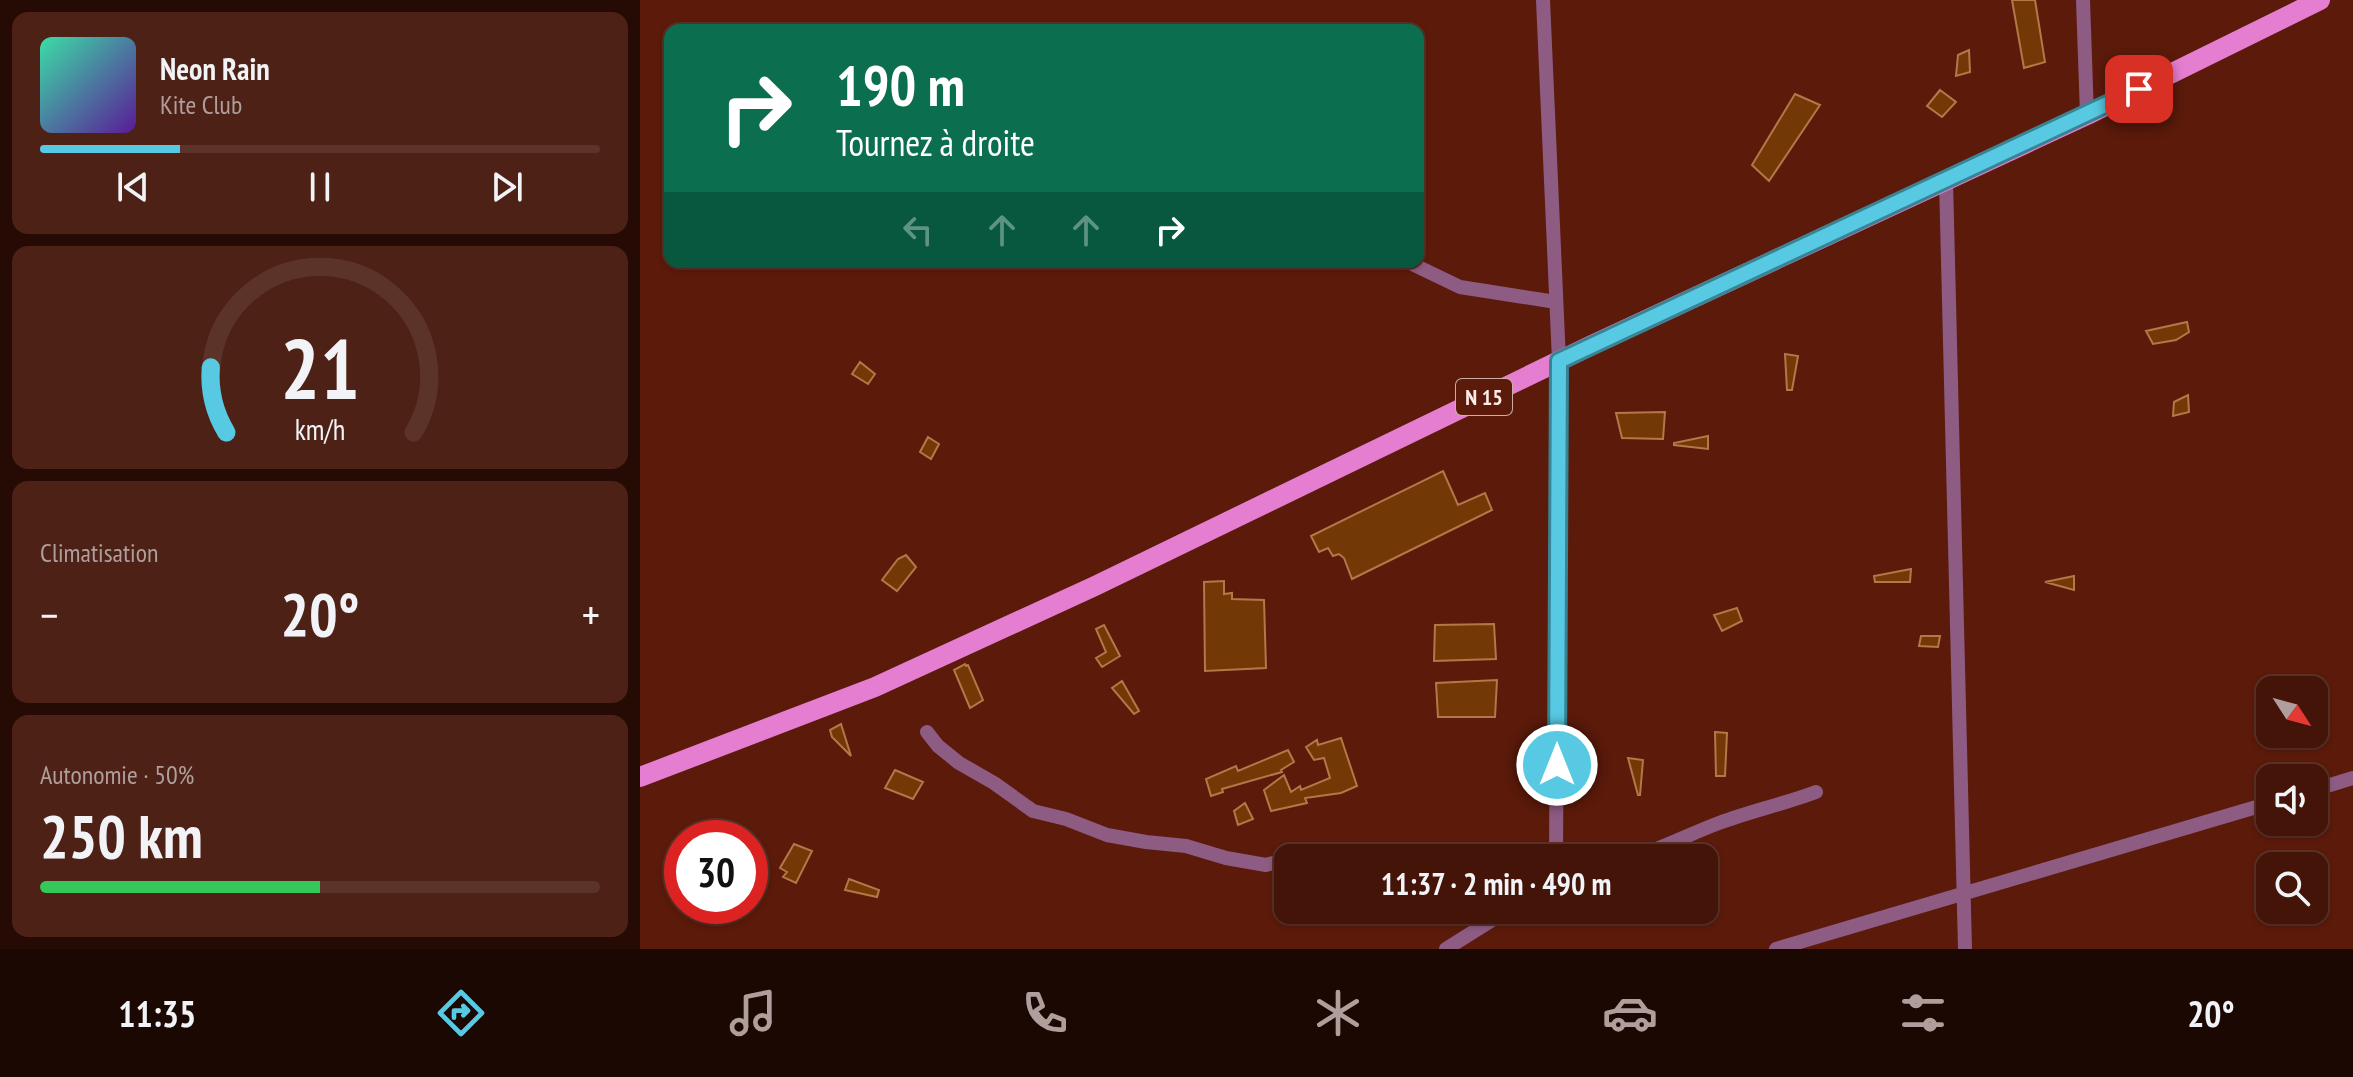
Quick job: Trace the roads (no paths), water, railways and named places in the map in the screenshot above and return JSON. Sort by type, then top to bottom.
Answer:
[{"type":"main road","name":"N 15","points":[[640,777],[875,687],[1095,586],[1559,361],[2087,115],[2320,0]]},
{"type":"street","points":[[1543,0],[1559,361],[1556,844]]},
{"type":"street","points":[[2083,0],[2087,115]]},
{"type":"street","points":[[1946,180],[1965,949]]},
{"type":"street","points":[[1420,268],[1460,287],[1556,302]]},
{"type":"street","points":[[927,732],[938,746],[959,763],[1033,811],[1066,819],[1107,835],[1186,846],[1226,858],[1266,865],[1274,863]]},
{"type":"street","points":[[2328,786],[2353,778]]},
{"type":"street","points":[[1670,844],[1721,822],[1780,806],[1816,792]]},
{"type":"street","points":[[1776,949],[2256,807]]},
{"type":"street","points":[[1446,949],[1486,924]]}]
